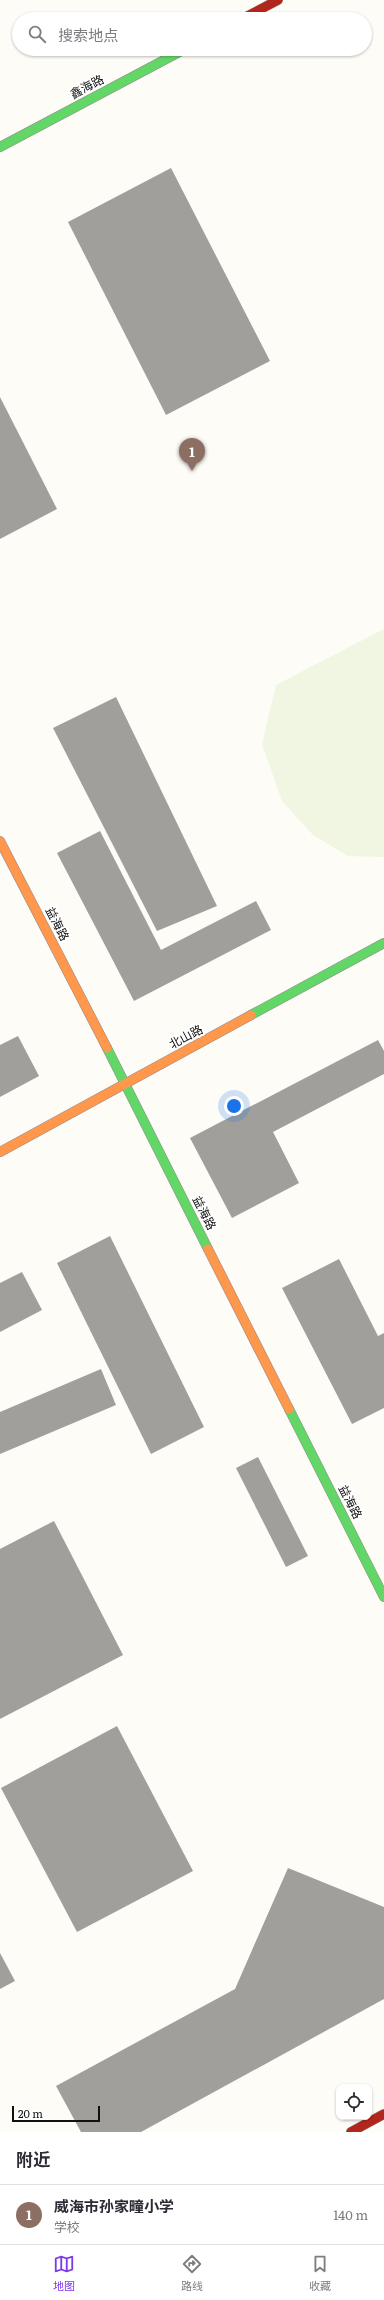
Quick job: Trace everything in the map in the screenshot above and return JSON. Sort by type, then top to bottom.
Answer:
[{"type":"main road","points":[[255,12],[278,0]]},
{"type":"main road","name":"鑫海路","points":[[0,147],[172,56]]},
{"type":"main road","name":"益海路","points":[[0,841],[125,1084],[384,1597]]},
{"type":"main road","name":"北山路","points":[[0,1152],[384,943]]},
{"type":"main road","points":[[351,2132],[384,2114]]},
{"type":"green space","points":[[384,629],[384,857],[348,856],[313,835],[282,801],[262,744],[276,685]]},
{"type":"building","points":[[171,168],[270,361],[166,415],[68,222]]},
{"type":"building","points":[[0,397],[57,509],[0,539]]},
{"type":"building","points":[[116,697],[217,906],[157,931],[53,728]]},
{"type":"building","points":[[100,831],[161,950],[256,901],[271,930],[134,1001],[57,853]]},
{"type":"building","points":[[18,1036],[39,1076],[0,1097],[0,1045]]},
{"type":"building","points":[[378,1040],[384,1051],[384,1074],[273,1132],[299,1183],[232,1218],[190,1138]]},
{"type":"building","points":[[110,1236],[204,1427],[151,1454],[57,1263]]},
{"type":"building","points":[[339,1259],[378,1336],[384,1333],[384,1408],[352,1424],[282,1288]]},
{"type":"building","points":[[22,1272],[42,1310],[0,1332],[0,1283]]},
{"type":"building","points":[[101,1369],[116,1405],[0,1454],[0,1412]]},
{"type":"building","points":[[258,1457],[308,1556],[286,1567],[236,1468]]},
{"type":"building","points":[[54,1521],[123,1655],[0,1719],[0,1549]]},
{"type":"building","points":[[117,1726],[193,1871],[77,1932],[1,1788]]},
{"type":"building","points":[[288,1868],[384,1907],[384,1999],[141,2132],[81,2132],[56,2086],[235,1989]]},
{"type":"building","points":[[0,1953],[15,1981],[0,1989]]},
{"type":"traffic: fast","points":[[0,147],[172,56]]},
{"type":"traffic: fast","points":[[251,1015],[384,943]]},
{"type":"traffic: fast","points":[[107,1048],[208,1249]]},
{"type":"traffic: fast","points":[[289,1409],[384,1597]]},
{"type":"traffic: slow","points":[[0,841],[107,1048]]},
{"type":"traffic: slow","points":[[0,1152],[251,1015]]},
{"type":"traffic: slow","points":[[208,1249],[289,1409]]},
{"type":"traffic: jam","points":[[255,12],[278,0]]},
{"type":"traffic: jam","points":[[351,2132],[384,2114]]},
{"type":"place","name":"威海市孙家疃小学","points":[[192,471]]}]
